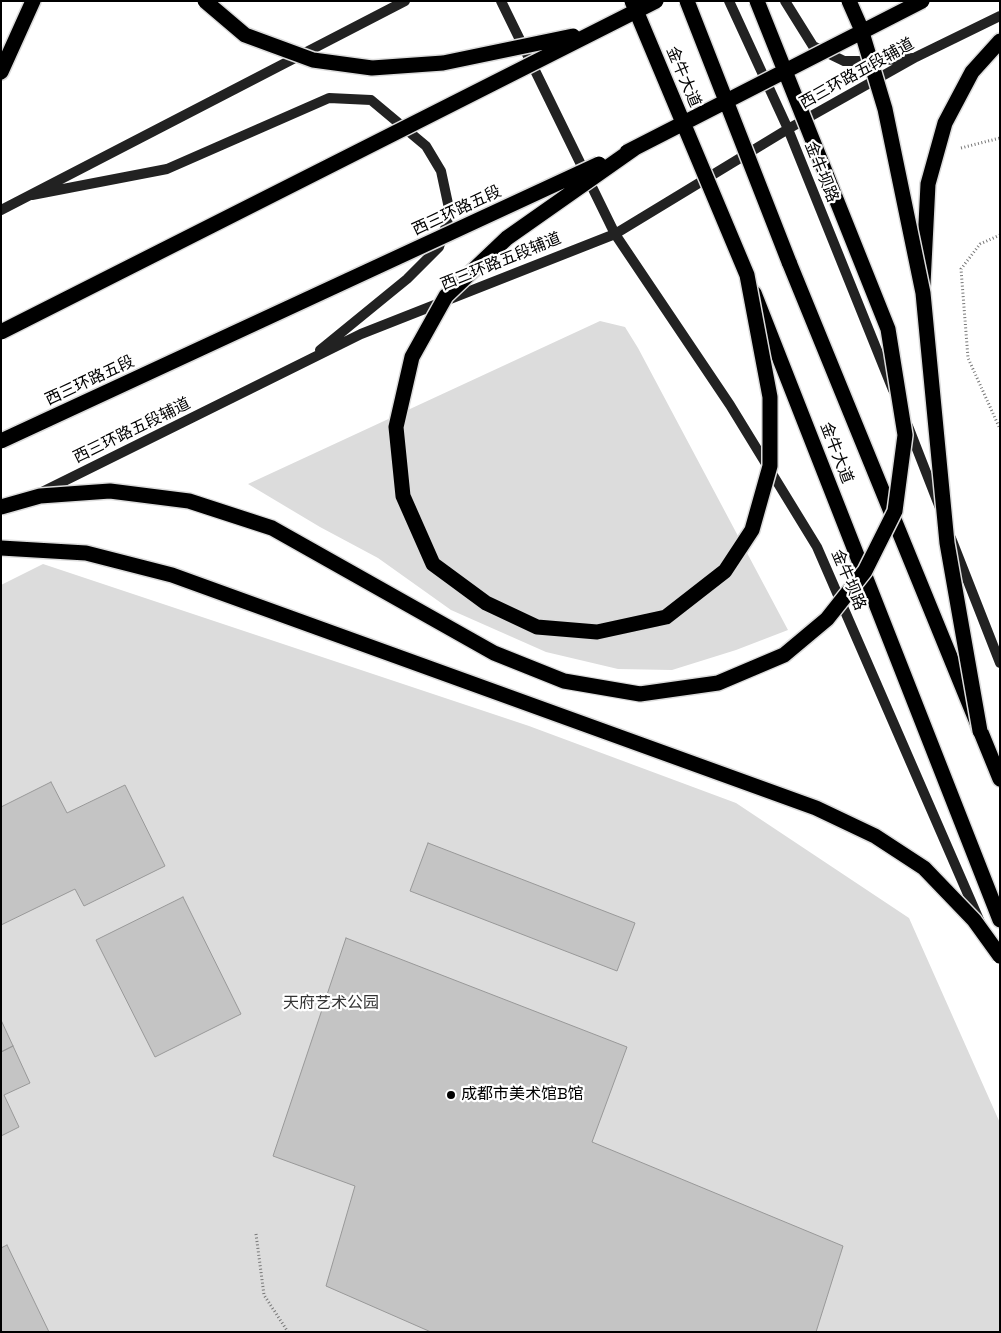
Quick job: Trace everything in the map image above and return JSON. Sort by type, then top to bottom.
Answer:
[{"type":"highway","points":[[1,72],[33,1]]},
{"type":"highway","points":[[205,1],[245,35],[313,60],[372,68],[443,63],[594,32]]},
{"type":"highway","name":"金牛大道","points":[[632,1],[747,275],[1000,920]]},
{"type":"highway","points":[[1,332],[656,1]]},
{"type":"highway","name":"金牛大道","points":[[687,1],[789,262],[1000,779]]},
{"type":"highway","points":[[1,507],[40,496],[110,491],[189,501],[272,528],[494,653],[564,681],[640,694],[718,683],[784,655],[827,619],[865,571],[895,511],[906,435],[888,329],[757,1]]},
{"type":"highway","points":[[849,1],[860,26],[885,109],[923,292],[947,543],[980,730]]},
{"type":"highway","name":"西三环路五段","points":[[1,441],[636,148],[922,1]]},
{"type":"highway","points":[[923,292],[928,184],[945,123],[972,72],[1000,41]]},
{"type":"highway","points":[[636,148],[507,238],[446,296],[412,357],[396,427],[403,496],[433,564],[486,603],[538,627],[597,632],[666,617],[725,570],[752,530],[770,466],[770,397],[747,275]]},
{"type":"highway","points":[[1,548],[86,553],[172,574],[816,808],[875,836],[924,868],[974,920],[1000,956]]},
{"type":"main road","points":[[1,210],[405,1]]},
{"type":"main road","name":"金牛坝路","points":[[501,1],[615,234],[730,405],[818,547],[1000,967]]},
{"type":"main road","name":"金牛坝路","points":[[729,1],[788,129],[912,437],[1000,663]]},
{"type":"main road","points":[[785,1],[813,46],[844,61],[916,57]]},
{"type":"main road","name":"西三环路五段辅道","points":[[1,512],[361,334],[615,234],[788,129],[916,57],[1000,16]]},
{"type":"main road","points":[[32,195],[166,169],[329,98],[370,100],[426,146],[442,171],[450,213],[439,247],[407,279],[306,362]]},
{"type":"path","points":[[961,148],[1000,138]]},
{"type":"path","points":[[1000,235],[980,244],[961,270],[968,358],[1000,429]]},
{"type":"path","points":[[256,1234],[264,1295],[288,1332]]},
{"type":"green space","points":[[600,321],[625,327],[638,348],[788,630],[736,650],[672,670],[618,669],[546,652],[451,610],[378,558],[320,527],[248,484]]},
{"type":"green space","name":"天府艺术公园","points":[[43,564],[529,726],[736,803],[909,918],[1000,1123],[1000,1332],[1,1332],[1,585]]},
{"type":"building","points":[[51,782],[67,813],[125,785],[165,866],[84,906],[75,889],[1,925],[1,807]]},
{"type":"building","points":[[428,843],[635,923],[617,971],[410,891]]},
{"type":"building","points":[[183,897],[241,1014],[155,1057],[96,940]]},
{"type":"building","name":"成都市美术馆B馆","points":[[346,938],[627,1047],[592,1142],[843,1246],[816,1332],[431,1332],[326,1286],[355,1186],[273,1156]]},
{"type":"building","points":[[1,1020],[13,1046],[1,1052]]},
{"type":"building","points":[[13,1046],[30,1083],[4,1095],[19,1127],[1,1136],[1,1052]]},
{"type":"building","points":[[7,1245],[49,1332],[1,1332],[1,1248]]},
{"type":"place","name":"成都市美术馆B馆","points":[[451,1095]]}]
